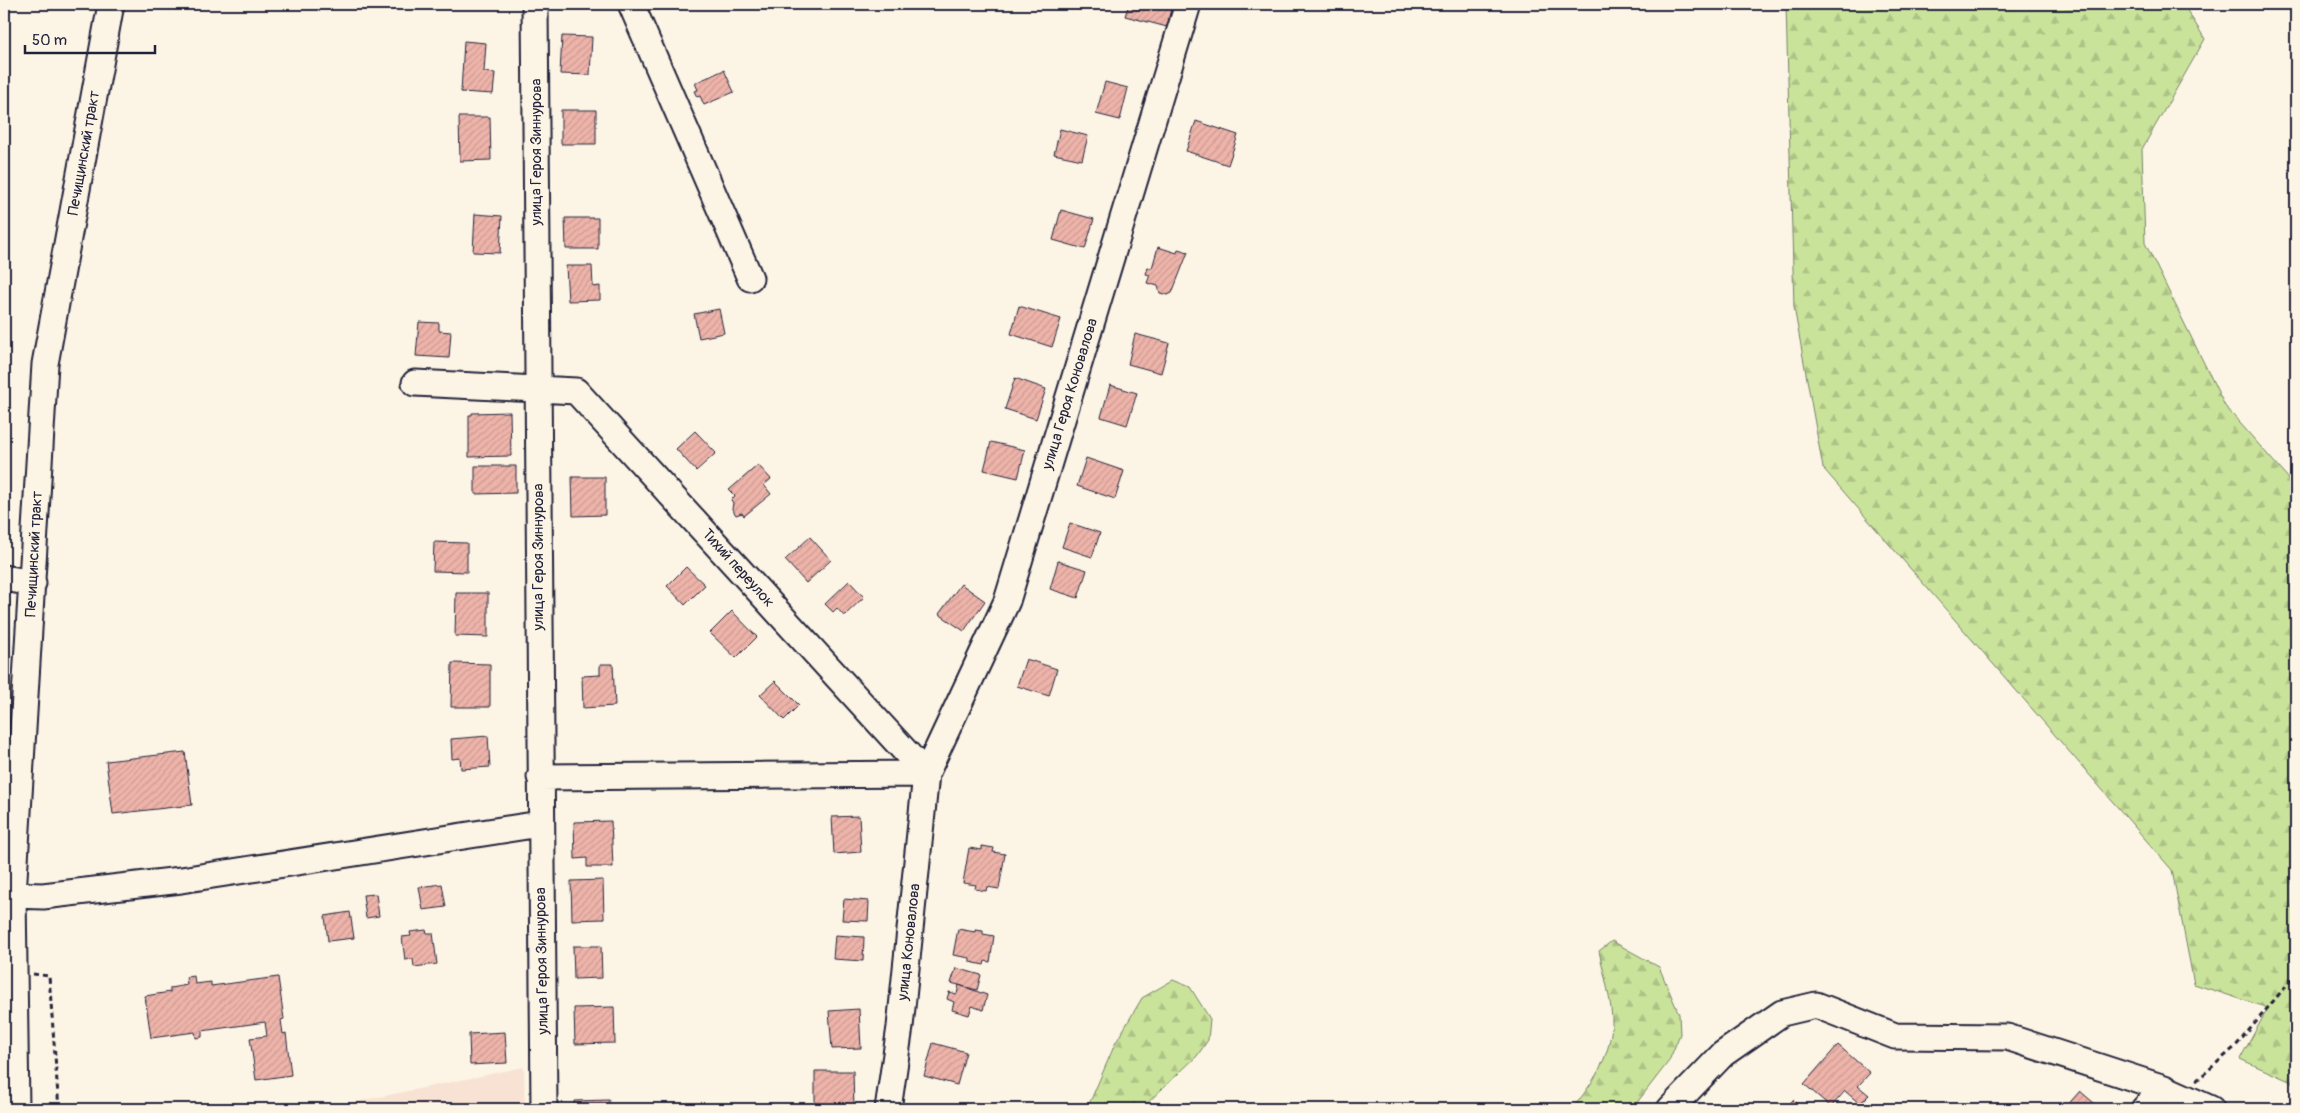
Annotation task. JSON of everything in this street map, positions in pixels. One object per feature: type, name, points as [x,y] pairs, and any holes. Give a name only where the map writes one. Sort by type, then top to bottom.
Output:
[{"type":"street","name":"Печищинский тракт","points":[[16,1109],[10,1053],[14,972],[10,906],[13,764],[33,583],[45,364],[111,4]]},
{"type":"street","name":"улица Героя Зиннурова","points":[[535,4],[540,824],[544,1109]]},
{"type":"street","points":[[631,4],[750,278]]},
{"type":"street","name":"улица Героя Коновалова","points":[[926,774],[1007,602],[1188,4]]},
{"type":"street","name":"Тихий переулок","points":[[415,383],[576,391],[926,774]]},
{"type":"street","points":[[4,578],[33,583]]},
{"type":"street","points":[[540,777],[926,774]]},
{"type":"street","name":"улица Коновалова","points":[[888,1109],[901,1017],[926,774]]},
{"type":"street","points":[[10,906],[43,896],[181,880],[540,824]]},
{"type":"street","points":[[1670,1109],[1723,1054],[1782,1013],[1816,1005],[1895,1036],[2008,1036],[2172,1091],[2211,1109]]},
{"type":"street","points":[[2144,1109],[2172,1091]]},
{"type":"path","points":[[14,972],[49,976],[59,1109]]},
{"type":"path","points":[[2172,1091],[2234,1047],[2296,974]]},
{"type":"shaded area","points":[[524,1067],[525,1109],[321,1109]]},
{"type":"green space","points":[[1786,4],[2183,4],[2205,39],[2142,149],[2145,243],[2225,406],[2296,487],[2296,1084],[2240,1059],[2268,1008],[2194,984],[2172,870],[1823,468],[1794,307]]},
{"type":"green space","points":[[1612,941],[1659,967],[1679,1014],[1680,1034],[1669,1061],[1632,1109],[1572,1109],[1587,1090],[1599,1070],[1611,1036],[1612,1017],[1599,951]]},
{"type":"green space","points":[[1173,980],[1190,987],[1210,1019],[1208,1040],[1197,1056],[1143,1109],[1087,1109],[1115,1044],[1142,998]]},
{"type":"building","points":[[1129,4],[1155,4],[1171,8],[1167,27],[1125,16]]},
{"type":"building","points":[[562,36],[592,37],[590,75],[560,74]]},
{"type":"building","points":[[464,41],[486,43],[484,72],[495,73],[493,94],[461,92]]},
{"type":"building","points":[[724,70],[734,92],[704,105],[700,96],[697,97],[694,91],[698,90],[695,83]]},
{"type":"building","points":[[1105,82],[1128,88],[1120,120],[1096,114]]},
{"type":"building","points":[[561,110],[596,110],[596,144],[561,144]]},
{"type":"building","points":[[459,117],[490,117],[491,160],[460,161]]},
{"type":"building","points":[[1196,121],[1238,135],[1228,165],[1186,151]]},
{"type":"building","points":[[1060,129],[1088,136],[1082,160],[1054,154]]},
{"type":"building","points":[[1061,210],[1094,219],[1085,249],[1053,240]]},
{"type":"building","points":[[475,214],[502,216],[500,253],[473,252]]},
{"type":"building","points":[[565,218],[598,218],[598,249],[566,249]]},
{"type":"building","points":[[1158,247],[1177,253],[1178,249],[1188,252],[1172,293],[1168,295],[1160,293],[1158,286],[1147,283],[1150,275],[1146,274],[1148,267],[1152,268]]},
{"type":"building","points":[[566,266],[592,266],[593,287],[600,286],[600,300],[568,301]]},
{"type":"building","points":[[1019,306],[1061,319],[1052,347],[1011,334]]},
{"type":"building","points":[[719,309],[724,333],[699,338],[694,314]]},
{"type":"building","points":[[419,322],[439,323],[439,331],[451,332],[449,358],[416,356]]},
{"type":"building","points":[[1135,334],[1169,343],[1161,373],[1128,364]]},
{"type":"building","points":[[1015,378],[1046,389],[1036,419],[1005,409]]},
{"type":"building","points":[[1110,385],[1137,393],[1127,425],[1101,417]]},
{"type":"building","points":[[510,412],[511,456],[469,457],[469,415],[472,415],[472,413]]},
{"type":"building","points":[[695,431],[716,453],[696,471],[676,449]]},
{"type":"building","points":[[991,442],[1025,450],[1018,478],[984,470]]},
{"type":"building","points":[[1086,458],[1124,471],[1115,499],[1077,486]]},
{"type":"building","points":[[758,465],[771,479],[764,485],[771,494],[744,516],[742,513],[736,515],[732,509],[733,503],[731,500],[735,496],[729,490]]},
{"type":"building","points":[[475,466],[516,466],[516,493],[475,494]]},
{"type":"building","points":[[572,477],[605,477],[605,515],[573,516]]},
{"type":"building","points":[[1070,523],[1100,533],[1092,557],[1062,547]]},
{"type":"building","points":[[810,537],[831,560],[806,583],[785,560]]},
{"type":"building","points":[[434,542],[467,543],[467,572],[433,571]]},
{"type":"building","points":[[1058,561],[1087,570],[1078,598],[1050,589]]},
{"type":"building","points":[[686,567],[705,585],[685,605],[667,586]]},
{"type":"building","points":[[849,581],[864,597],[844,616],[837,608],[833,612],[825,604]]},
{"type":"building","points":[[961,584],[985,601],[964,631],[939,614]]},
{"type":"building","points":[[456,593],[488,593],[488,637],[455,636]]},
{"type":"building","points":[[732,611],[757,637],[736,658],[710,633]]},
{"type":"building","points":[[1026,659],[1057,669],[1049,696],[1017,686]]},
{"type":"building","points":[[452,663],[490,664],[490,707],[451,707]]},
{"type":"building","points":[[600,664],[613,664],[615,706],[583,708],[582,676],[600,675]]},
{"type":"building","points":[[775,681],[799,705],[784,720],[760,695]]},
{"type":"building","points":[[488,736],[490,767],[461,769],[460,758],[452,759],[451,739]]},
{"type":"building","points":[[185,752],[192,805],[113,814],[106,761]]},
{"type":"building","points":[[859,816],[861,852],[834,854],[832,817]]},
{"type":"building","points":[[611,821],[613,867],[587,867],[587,858],[575,859],[574,822]]},
{"type":"building","points":[[982,846],[994,848],[993,852],[1005,854],[999,889],[987,887],[986,891],[975,889],[976,885],[963,883],[969,848],[982,850]]},
{"type":"building","points":[[603,880],[604,919],[572,920],[571,881]]},
{"type":"building","points":[[442,884],[446,907],[423,910],[419,887]]},
{"type":"building","points":[[376,894],[379,916],[366,918],[363,895]]},
{"type":"building","points":[[844,899],[869,901],[868,921],[842,920]]},
{"type":"building","points":[[350,912],[354,938],[328,941],[325,916]]},
{"type":"building","points":[[958,929],[975,932],[975,930],[983,931],[983,934],[994,936],[990,962],[985,961],[984,965],[970,962],[970,958],[953,955]]},
{"type":"building","points":[[426,930],[427,933],[433,933],[437,964],[414,967],[413,959],[405,960],[402,937],[411,936],[410,932]]},
{"type":"building","points":[[835,935],[864,937],[863,961],[833,959]]},
{"type":"building","points":[[573,946],[601,946],[602,978],[574,979]]},
{"type":"building","points":[[956,968],[981,975],[977,990],[951,983]]},
{"type":"building","points":[[194,976],[195,984],[211,982],[211,986],[278,977],[284,1019],[281,1020],[283,1034],[286,1033],[291,1075],[256,1080],[250,1038],[267,1036],[265,1022],[202,1031],[202,1037],[196,1038],[195,1032],[151,1038],[145,996],[170,992],[170,988],[187,985],[186,977]]},
{"type":"building","points":[[959,985],[987,995],[983,1010],[972,1006],[969,1015],[952,1010],[954,1002],[947,999],[949,992],[957,994]]},
{"type":"building","points":[[614,1007],[615,1043],[575,1044],[574,1008]]},
{"type":"building","points":[[859,1009],[861,1048],[832,1049],[829,1011]]},
{"type":"building","points":[[505,1032],[507,1063],[470,1065],[469,1034]]},
{"type":"building","points":[[933,1043],[966,1052],[957,1085],[924,1076]]},
{"type":"building","points":[[1838,1045],[1870,1073],[1858,1086],[1869,1095],[1860,1104],[1845,1091],[1831,1107],[1804,1084]]},
{"type":"building","points":[[815,1071],[853,1071],[854,1109],[807,1109],[807,1104],[815,1104]]},
{"type":"building","points":[[2080,1091],[2101,1109],[2064,1109]]},
{"type":"building","points":[[609,1100],[609,1109],[574,1109],[574,1101]]},
{"type":"building","points":[[1793,1100],[1802,1109],[1784,1109]]}]
